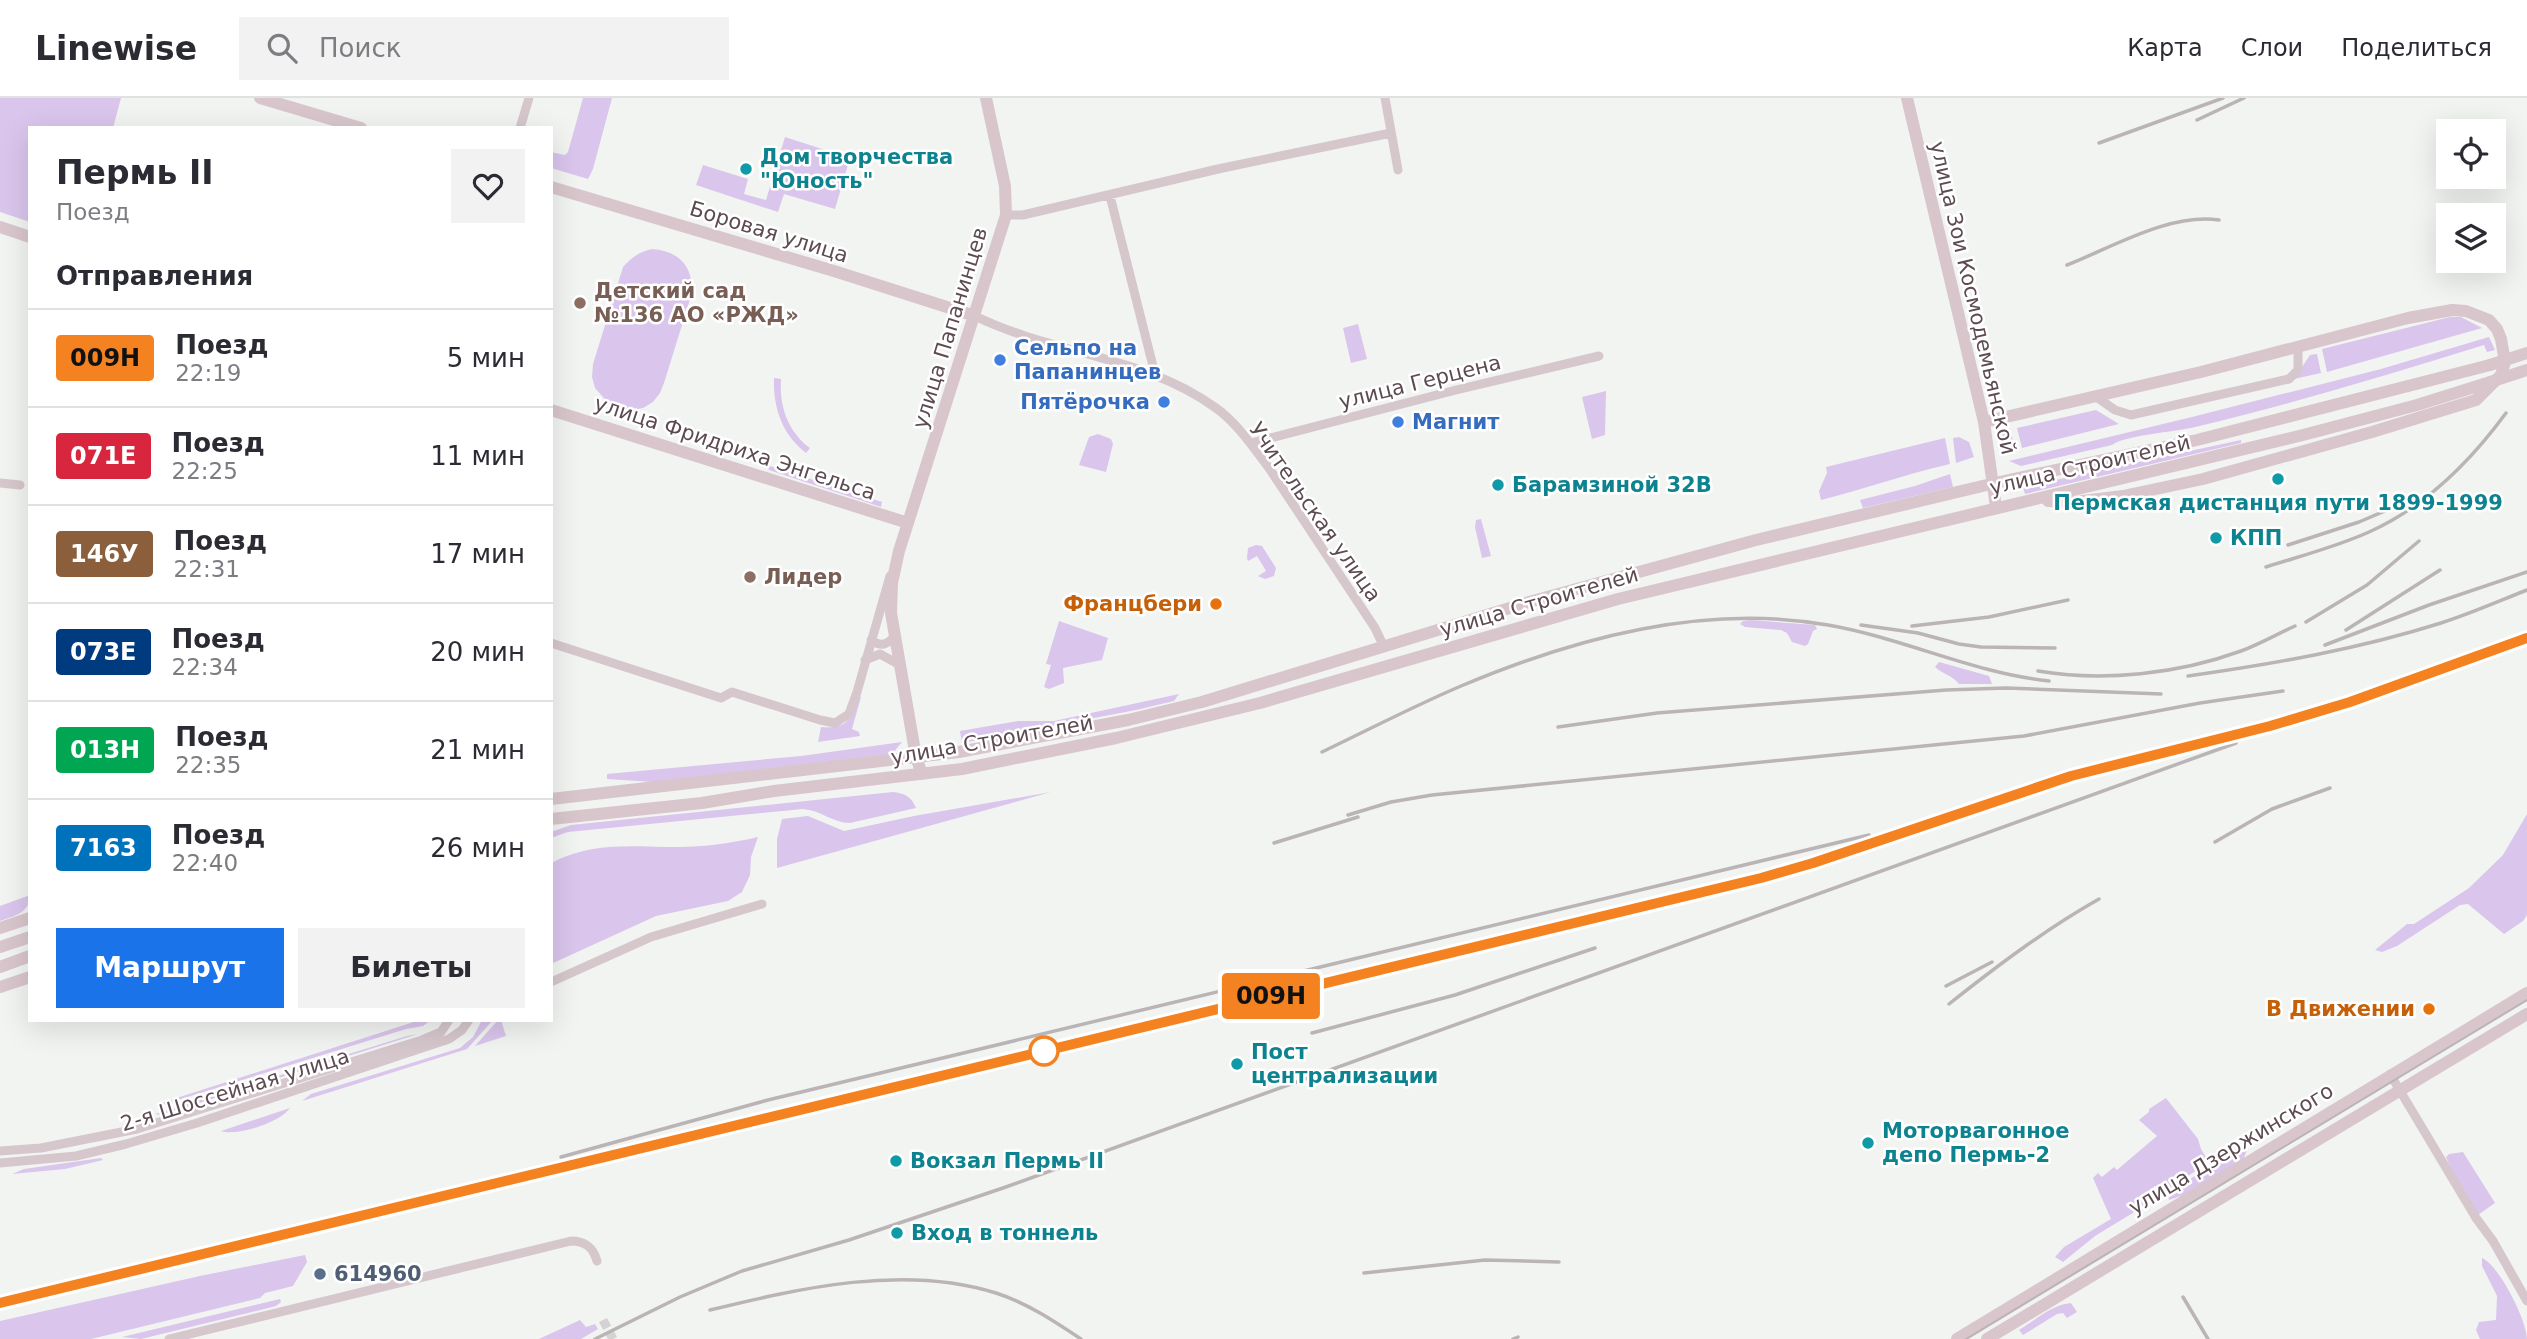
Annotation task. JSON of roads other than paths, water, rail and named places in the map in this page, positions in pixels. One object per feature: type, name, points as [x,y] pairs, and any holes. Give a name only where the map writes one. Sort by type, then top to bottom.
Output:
[{"type":"main road","points":[[260,98],[353,126]]},
{"type":"main road","name":"улица Папанинцев","points":[[922,774],[916,757],[895,636],[891,596],[895,565],[1006,215],[1005,186],[986,98]]},
{"type":"main road","name":"улица Зои Космодемьянской","points":[[1907,98],[1984,422],[1995,483],[1996,507]]},
{"type":"main road","name":"Боровая улица","points":[[553,188],[975,316]]},
{"type":"main road","points":[[0,227],[28,236]]},
{"type":"main road","points":[[1984,422],[2452,310],[2466,311],[2488,320],[2497,329],[2501,339],[2505,362],[2501,375],[2476,400],[2203,479],[2123,496],[2074,502],[2034,500]]},
{"type":"main road","name":"улица Строителей","points":[[553,799],[973,750],[1128,720],[1202,702],[1530,602],[1702,554],[1995,483],[2197,440],[2490,365],[2527,353]]},
{"type":"main road","name":"улица Строителей","points":[[553,819],[702,803],[774,791],[922,774],[1052,752],[1260,703],[1592,606],[2331,428],[2527,370]]},
{"type":"main road","name":"улица Фридриха Энгельса","points":[[553,411],[908,523]]},
{"type":"main road","points":[[0,928],[28,919]]},
{"type":"main road","points":[[0,947],[28,938]]},
{"type":"main road","points":[[0,967],[28,957]]},
{"type":"main road","points":[[0,987],[28,977]]},
{"type":"main road","name":"улица Дзержинского","points":[[1957,1339],[2527,993]]},
{"type":"main road","name":"улица Дзержинского","points":[[1987,1339],[2527,1014]]},
{"type":"street","points":[[521,126],[529,98]]},
{"type":"street","points":[[1385,98],[1398,170]]},
{"type":"street","points":[[1006,215],[1023,215],[1218,169],[1391,133]]},
{"type":"street","points":[[1110,195],[1155,374]]},
{"type":"street","name":"Учительская улица","points":[[975,316],[1039,341],[1169,379],[1217,408],[1251,443],[1375,628],[1384,647]]},
{"type":"street","points":[[2095,396],[2115,410],[2131,415],[2289,379],[2298,370],[2298,346]]},
{"type":"street","name":"улица Герцена","points":[[1251,443],[1599,356]]},
{"type":"street","points":[[0,483],[20,485]]},
{"type":"street","name":"улица Папанинцев","points":[[553,644],[721,698],[732,692],[835,723],[849,714],[887,582],[895,565]]},
{"type":"street","points":[[871,640],[878,645],[884,645],[895,636]]},
{"type":"street","points":[[865,660],[880,654],[900,664]]},
{"type":"street","points":[[553,981],[651,937],[762,904]]},
{"type":"street","points":[[0,1151],[41,1149],[137,1129],[422,1040],[441,1032],[448,1022]]},
{"type":"street","name":"2-я Шоссейная улица","points":[[0,1163],[76,1156],[197,1123],[449,1039],[462,1030],[468,1022]]},
{"type":"street","points":[[2390,1074],[2527,1301]]},
{"type":"street","points":[[169,1339],[571,1241],[587,1244],[597,1261]]},
{"type":"tunnel","points":[[603,1320],[613,1339]]},
{"type":"tram line","points":[[1966,1339],[2527,1000]]},
{"type":"railway","points":[[2099,143],[2223,98]]},
{"type":"railway","points":[[2197,120],[2244,98]]},
{"type":"railway","points":[[2067,265],[2161,226],[2200,219],[2219,220]]},
{"type":"railway","points":[[2266,567],[2331,547],[2389,522],[2409,510],[2462,466],[2506,413]]},
{"type":"railway","points":[[2288,545],[2359,522],[2413,499]]},
{"type":"railway","points":[[2306,622],[2367,585],[2419,541]]},
{"type":"railway","points":[[2346,630],[2440,570]]},
{"type":"railway","points":[[2325,645],[2429,605],[2527,572]]},
{"type":"railway","points":[[2188,676],[2284,661],[2379,641],[2452,619],[2527,590]]},
{"type":"railway","points":[[1912,626],[1989,617],[2068,600]]},
{"type":"railway","points":[[1322,752],[1461,686],[1504,669],[1595,640],[1687,622],[1734,618],[1781,619],[1828,625],[1883,638],[1993,671],[2049,681]]},
{"type":"railway","points":[[1861,625],[1918,633],[1981,647],[2055,648]]},
{"type":"railway","points":[[2038,671],[2115,676],[2166,670],[2241,651],[2295,626]]},
{"type":"railway","points":[[2342,705],[2527,638]]},
{"type":"railway","points":[[1558,727],[1657,713],[1946,690],[2006,688],[2161,694]]},
{"type":"railway","points":[[1348,815],[1391,802],[1432,795],[2024,736],[2200,703],[2283,691]]},
{"type":"railway","points":[[0,1303],[1741,883],[1820,860],[2053,782],[2350,702]]},
{"type":"railway","points":[[595,1339],[680,1297],[742,1271],[849,1240],[1003,1188],[2236,743]]},
{"type":"railway","points":[[2215,842],[2272,809],[2330,788]]},
{"type":"railway","points":[[1274,843],[1358,817]]},
{"type":"railway","points":[[561,1157],[768,1100],[1869,835]]},
{"type":"railway","points":[[1949,1004],[2022,948],[2099,899]]},
{"type":"railway","points":[[1312,1033],[1455,995],[1595,948]]},
{"type":"railway","points":[[1946,986],[1992,962]]},
{"type":"railway","points":[[1364,1273],[1485,1260],[1559,1262]]},
{"type":"railway","points":[[710,1310],[816,1287],[853,1282],[925,1280],[961,1285],[1007,1297],[1040,1313],[1081,1339]]},
{"type":"railway","points":[[2183,1297],[2208,1339]]},
{"type":"railway","points":[[1513,1339],[1518,1337]]},
{"type":"train","name":"009Н","points":[[0,1303],[1761,878],[2071,776],[2301,718],[2527,638]]},
{"type":"place","name":"Дом творчества \"Юность\"","points":[[746,169]]},
{"type":"place","name":"Детский сад №136 АО «РЖД»","points":[[580,303]]},
{"type":"place","name":"Сельпо на Папанинцев","points":[[1000,360]]},
{"type":"place","name":"Пятёрочка","points":[[1164,402]]},
{"type":"place","name":"Магнит","points":[[1398,422]]},
{"type":"place","name":"Пермская дистанция пути 1899-1999","points":[[2278,479]]},
{"type":"place","name":"Барамзиной 32В","points":[[1498,485]]},
{"type":"place","name":"КПП","points":[[2216,538]]},
{"type":"place","name":"Лидер","points":[[750,577]]},
{"type":"place","name":"Францбери","points":[[1216,604]]},
{"type":"place","name":"В Движении","points":[[2429,1009]]},
{"type":"place","name":"Пост централизации","points":[[1237,1064]]},
{"type":"place","name":"Моторвагонное депо Пермь-2","points":[[1868,1143]]},
{"type":"place","name":"Вокзал Пермь II","points":[[896,1161]]},
{"type":"place","name":"Вход в тоннель","points":[[897,1233]]},
{"type":"place","name":"614960","points":[[320,1274]]}]
